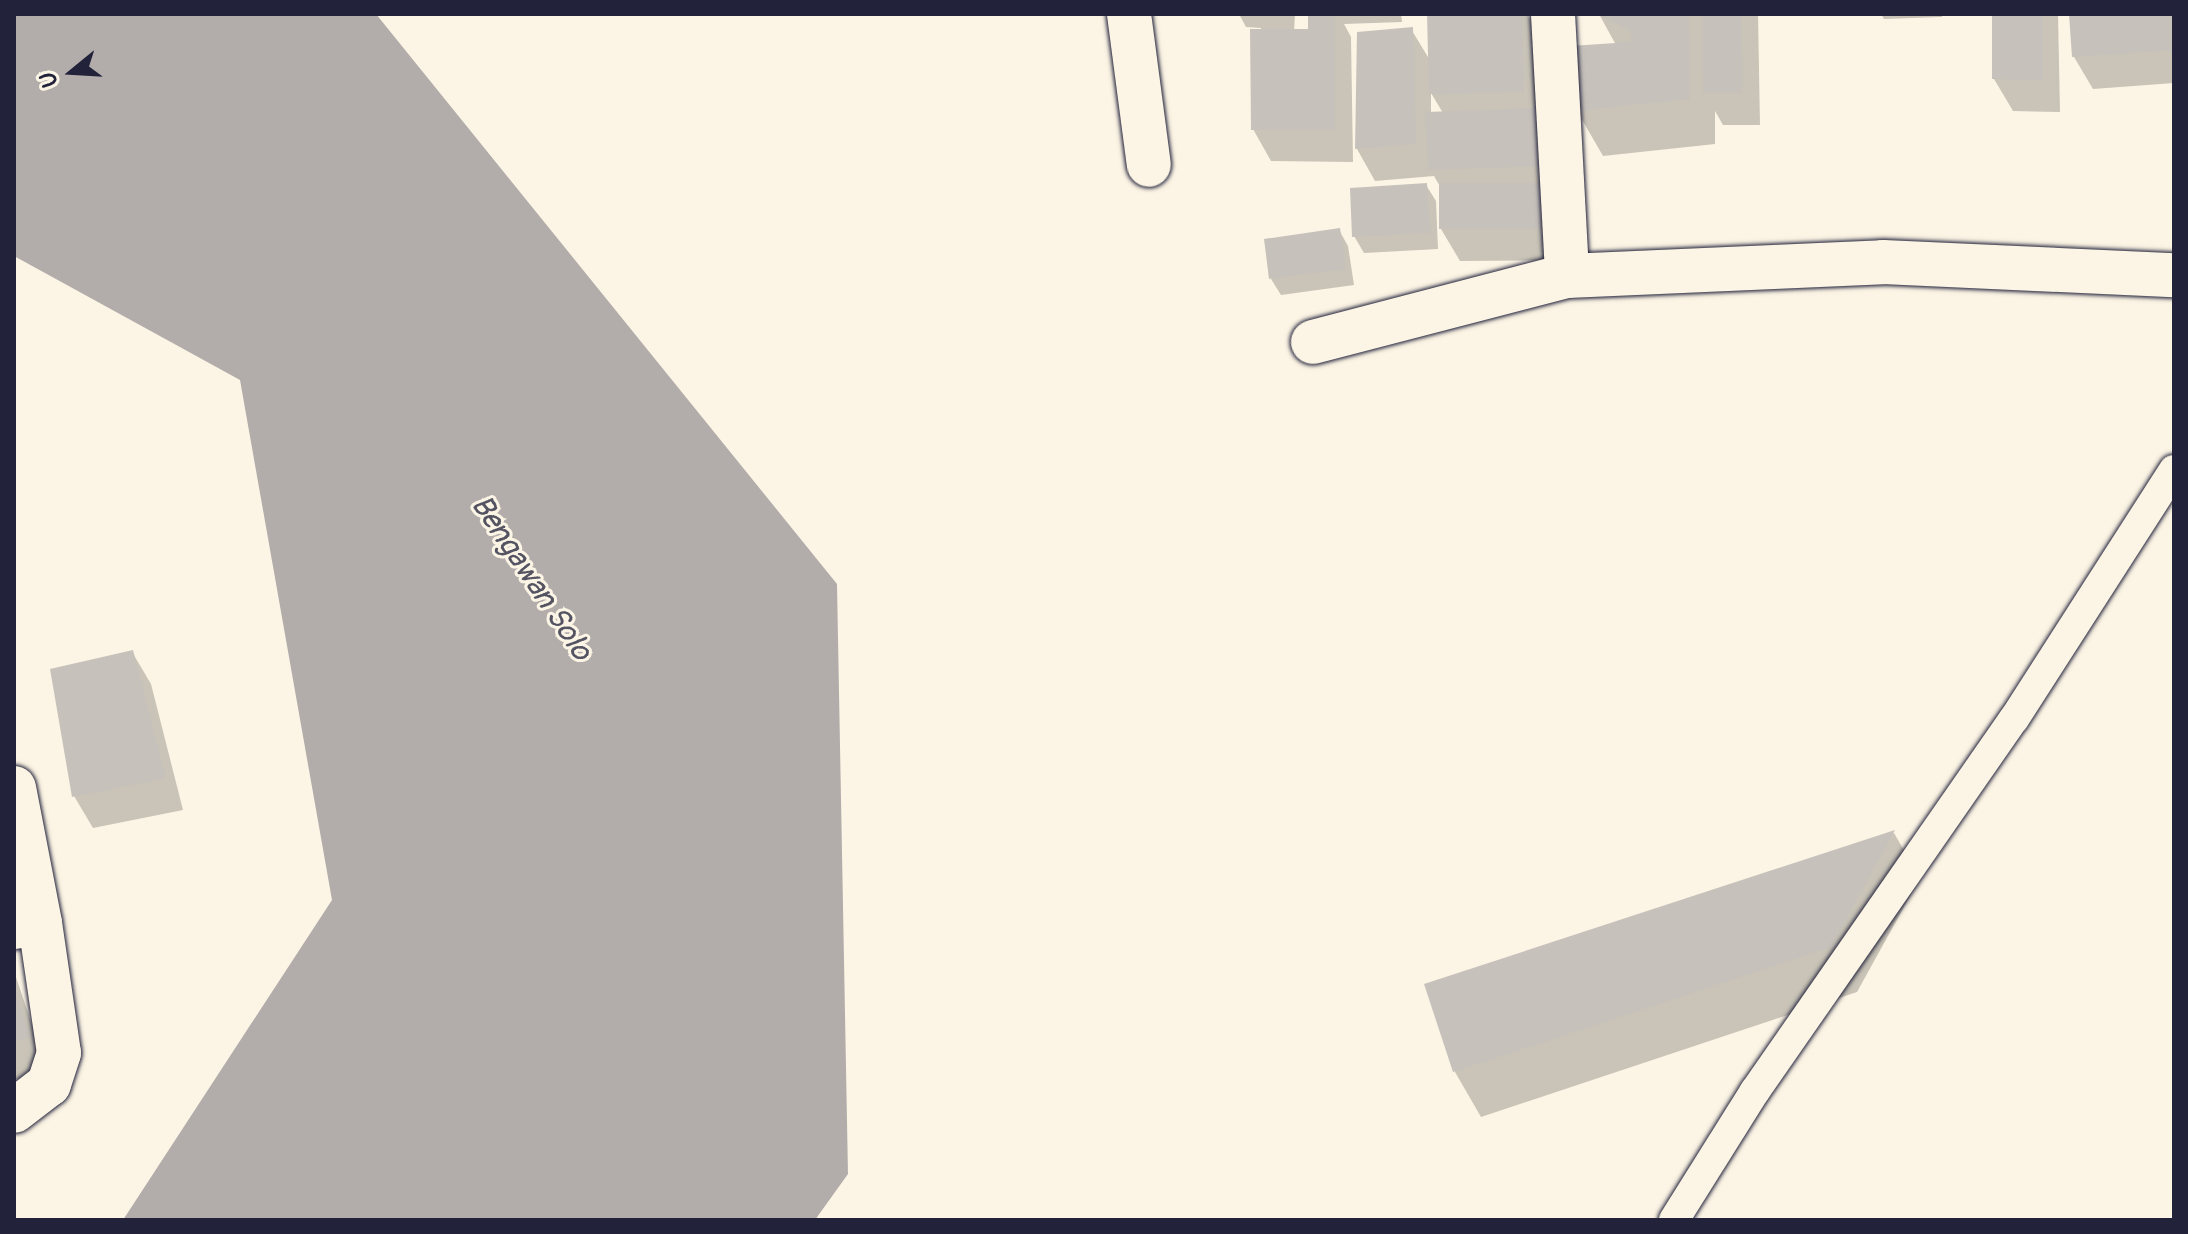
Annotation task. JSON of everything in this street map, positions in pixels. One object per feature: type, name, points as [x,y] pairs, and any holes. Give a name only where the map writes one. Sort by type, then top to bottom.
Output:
[{"type":"street","points":[[1129,14],[1149,165]]},
{"type":"street","points":[[1553,14],[1567,276]]},
{"type":"street","points":[[1313,342],[1567,276],[1883,262],[2174,275]]},
{"type":"street","points":[[14,788],[27,925],[59,1053],[49,1084],[14,1111]]},
{"type":"lane","points":[[1674,1220],[1755,1091],[2014,719],[2174,470]]},
{"type":"water","name":"Bengawan Solo","points":[[14,14],[376,14],[837,584],[848,1174],[815,1220],[123,1220],[332,900],[240,380],[14,256]]},
{"type":"building","points":[[1308,14],[1334,14],[1335,130],[1251,130],[1250,29],[1308,29]]},
{"type":"building","points":[[1427,14],[1522,14],[1524,92],[1429,94]]},
{"type":"building","points":[[1597,14],[1689,14],[1690,99],[1575,111],[1570,46],[1631,42],[1631,31]]},
{"type":"building","points":[[1702,14],[1741,14],[1742,93],[1703,93]]},
{"type":"building","points":[[1992,14],[2043,14],[2043,80],[1992,79]]},
{"type":"building","points":[[2069,14],[2174,14],[2174,50],[2072,57]]},
{"type":"building","points":[[1413,27],[1416,144],[1355,149],[1357,32]]},
{"type":"building","points":[[1556,107],[1544,166],[1428,170],[1426,112]]},
{"type":"building","points":[[1427,183],[1430,233],[1352,237],[1350,188]]},
{"type":"building","points":[[1439,183],[1552,183],[1552,229],[1439,229]]},
{"type":"building","points":[[1340,228],[1346,269],[1269,279],[1264,239]]},
{"type":"building","points":[[133,650],[166,778],[72,797],[50,669]]},
{"type":"building","points":[[1895,830],[1831,947],[1453,1072],[1424,984]]},
{"type":"building","points":[[14,989],[30,1037],[14,1042]]}]
